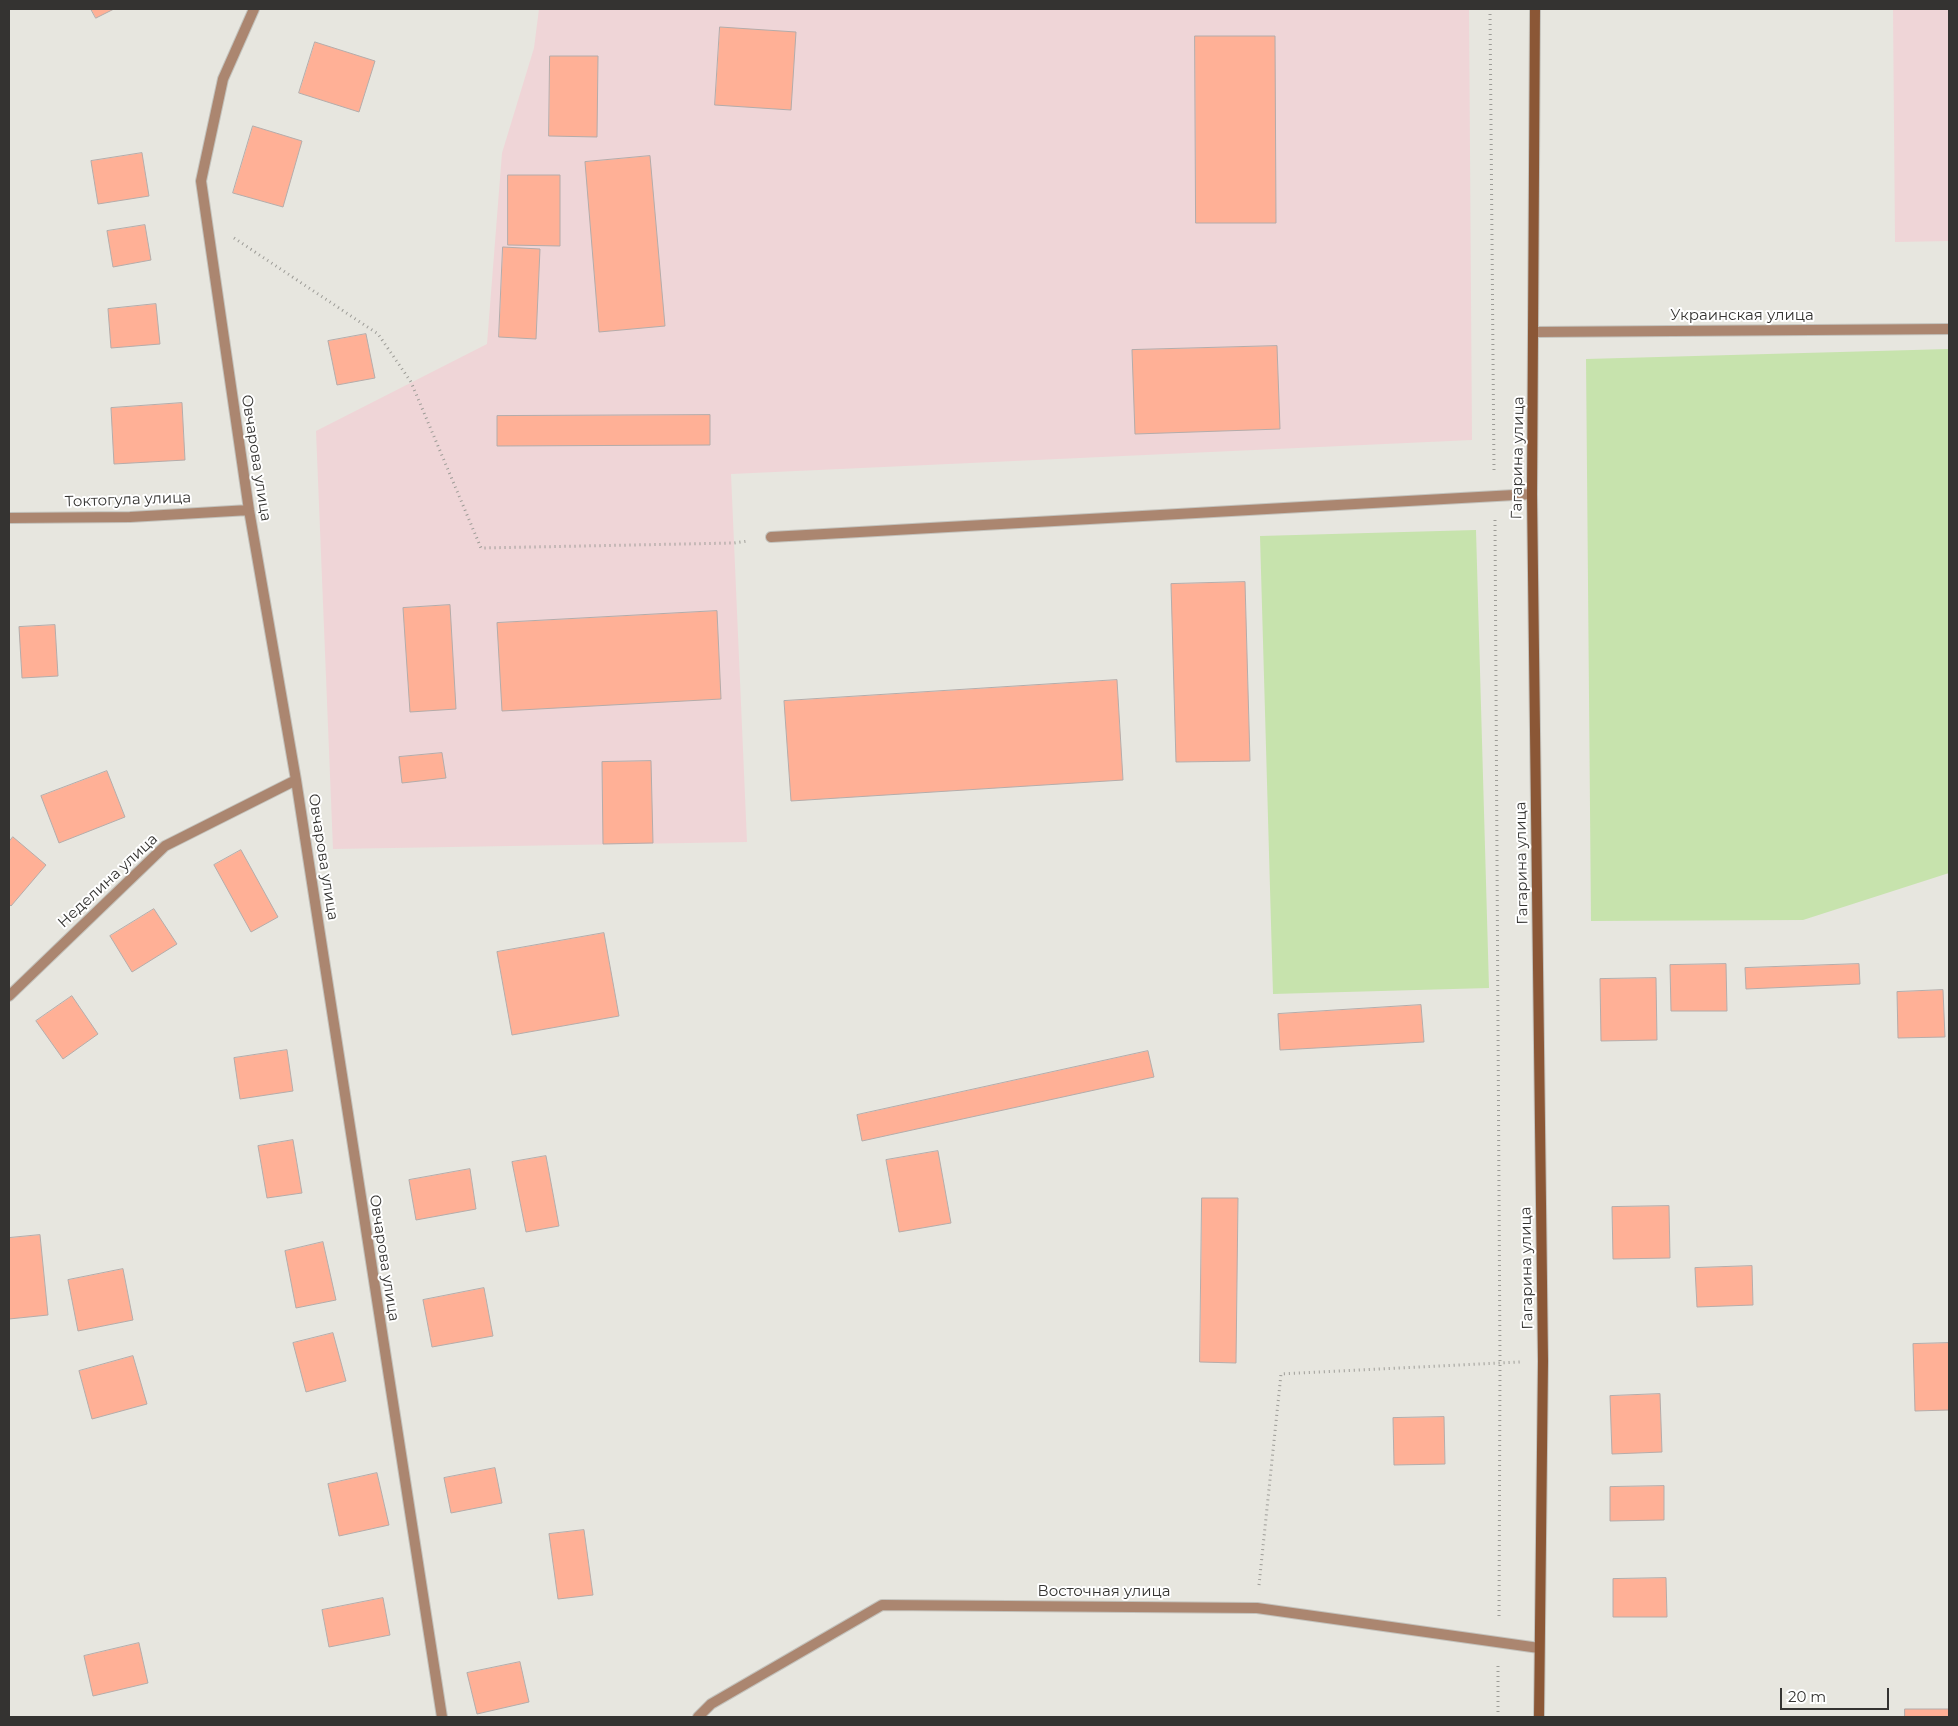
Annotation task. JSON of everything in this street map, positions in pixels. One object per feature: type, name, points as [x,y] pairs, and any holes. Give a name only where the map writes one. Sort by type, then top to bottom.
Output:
[{"type":"main road","name":"Гагарина улица","points":[[1536,9],[1532,494],[1543,1361],[1539,1717]]},
{"type":"street","name":"Овчарова улица","points":[[254,9],[223,80],[201,181],[249,510],[296,780],[442,1717]]},
{"type":"street","name":"Украинская улица","points":[[1534,332],[1949,329]]},
{"type":"street","points":[[771,537],[1532,494]]},
{"type":"street","name":"Токтогула улица","points":[[9,518],[130,517],[249,510]]},
{"type":"street","name":"Неделина улица","points":[[9,996],[165,846],[296,780]]},
{"type":"street","name":"Восточная улица","points":[[698,1717],[711,1704],[882,1605],[1257,1608],[1539,1648]]},
{"type":"path","points":[[1490,9],[1500,1363],[1498,1717]]},
{"type":"path","points":[[206,220],[378,334],[411,382],[481,548],[734,543],[771,537]]},
{"type":"path","points":[[1257,1608],[1281,1374],[1543,1361]]},
{"type":"shaded area","points":[[539,9],[1469,9],[1472,440],[731,474],[747,842],[333,849],[316,431],[487,344],[502,153],[534,48]]},
{"type":"shaded area","points":[[1893,9],[1949,9],[1949,241],[1895,242]]},
{"type":"green space","points":[[1949,349],[1949,873],[1803,920],[1591,921],[1586,359]]},
{"type":"green space","points":[[1476,530],[1489,988],[1273,994],[1260,536]]},
{"type":"building","points":[[91,9],[114,9],[96,18]]},
{"type":"building","points":[[720,27],[796,32],[791,110],[715,105]]},
{"type":"building","points":[[1195,36],[1275,36],[1276,223],[1196,223]]},
{"type":"building","points":[[315,42],[375,61],[359,112],[299,93]]},
{"type":"building","points":[[550,56],[598,56],[597,137],[549,136]]},
{"type":"building","points":[[253,126],[302,141],[283,207],[233,193]]},
{"type":"building","points":[[142,153],[149,196],[98,204],[91,161]]},
{"type":"building","points":[[650,156],[665,326],[599,332],[585,162]]},
{"type":"building","points":[[508,175],[560,175],[560,246],[508,245]]},
{"type":"building","points":[[145,225],[151,260],[113,267],[107,231]]},
{"type":"building","points":[[503,247],[540,249],[536,339],[499,337]]},
{"type":"building","points":[[156,304],[160,344],[111,348],[108,309]]},
{"type":"building","points":[[366,334],[375,378],[337,385],[328,341]]},
{"type":"building","points":[[1277,346],[1280,429],[1135,434],[1132,350]]},
{"type":"building","points":[[182,403],[185,460],[114,464],[111,408]]},
{"type":"building","points":[[710,415],[710,445],[497,446],[497,416]]},
{"type":"building","points":[[1245,582],[1250,761],[1176,762],[1171,584]]},
{"type":"building","points":[[450,605],[456,709],[410,712],[403,608]]},
{"type":"building","points":[[717,611],[721,699],[502,711],[497,623]]},
{"type":"building","points":[[55,625],[58,676],[22,678],[19,627]]},
{"type":"building","points":[[1117,680],[1123,780],[791,801],[784,701]]},
{"type":"building","points":[[442,753],[446,778],[402,783],[399,757]]},
{"type":"building","points":[[651,761],[653,843],[603,844],[602,762]]},
{"type":"building","points":[[107,771],[125,817],[59,843],[41,796]]},
{"type":"building","points":[[13,837],[46,865],[11,906],[9,904],[9,842]]},
{"type":"building","points":[[241,850],[278,917],[251,932],[214,865]]},
{"type":"building","points":[[154,909],[177,944],[132,972],[110,936]]},
{"type":"building","points":[[604,933],[619,1016],[512,1035],[497,952]]},
{"type":"building","points":[[1726,964],[1727,1011],[1671,1011],[1670,965]]},
{"type":"building","points":[[1859,964],[1860,984],[1746,989],[1745,968]]},
{"type":"building","points":[[1656,978],[1657,1040],[1601,1041],[1600,979]]},
{"type":"building","points":[[1943,990],[1945,1037],[1898,1038],[1897,992]]},
{"type":"building","points":[[72,996],[98,1034],[63,1059],[36,1021]]},
{"type":"building","points":[[1421,1005],[1424,1042],[1280,1050],[1278,1014]]},
{"type":"building","points":[[287,1050],[293,1091],[240,1099],[234,1058]]},
{"type":"building","points":[[1148,1051],[1154,1077],[862,1141],[857,1115]]},
{"type":"building","points":[[293,1140],[302,1193],[267,1198],[258,1146]]},
{"type":"building","points":[[938,1151],[951,1223],[899,1232],[886,1160]]},
{"type":"building","points":[[546,1156],[559,1226],[526,1232],[512,1162]]},
{"type":"building","points":[[470,1169],[476,1209],[416,1220],[409,1180]]},
{"type":"building","points":[[1202,1198],[1238,1198],[1236,1363],[1200,1362]]},
{"type":"building","points":[[1669,1206],[1670,1258],[1613,1259],[1612,1207]]},
{"type":"building","points":[[40,1235],[48,1315],[9,1319],[9,1238]]},
{"type":"building","points":[[323,1242],[336,1300],[296,1308],[285,1251]]},
{"type":"building","points":[[1752,1266],[1753,1305],[1697,1307],[1695,1268]]},
{"type":"building","points":[[123,1269],[133,1320],[78,1331],[68,1280]]},
{"type":"building","points":[[484,1288],[493,1336],[432,1347],[423,1300]]},
{"type":"building","points":[[333,1333],[346,1381],[306,1392],[293,1343]]},
{"type":"building","points":[[1949,1343],[1949,1410],[1915,1411],[1913,1344]]},
{"type":"building","points":[[133,1356],[147,1404],[92,1419],[79,1371]]},
{"type":"building","points":[[1660,1394],[1662,1452],[1612,1454],[1610,1396]]},
{"type":"building","points":[[1444,1417],[1445,1464],[1394,1465],[1393,1418]]},
{"type":"building","points":[[495,1468],[502,1503],[451,1513],[444,1478]]},
{"type":"building","points":[[377,1473],[389,1525],[339,1536],[328,1484]]},
{"type":"building","points":[[1664,1486],[1664,1520],[1610,1521],[1610,1487]]},
{"type":"building","points":[[584,1530],[593,1595],[558,1599],[549,1534]]},
{"type":"building","points":[[1666,1578],[1667,1617],[1613,1617],[1613,1579]]},
{"type":"building","points":[[383,1598],[390,1635],[329,1647],[322,1610]]},
{"type":"building","points":[[139,1643],[148,1683],[93,1696],[84,1656]]},
{"type":"building","points":[[520,1662],[529,1702],[477,1714],[467,1673]]},
{"type":"building","points":[[1905,1709],[1949,1709],[1949,1717],[1905,1717]]}]
